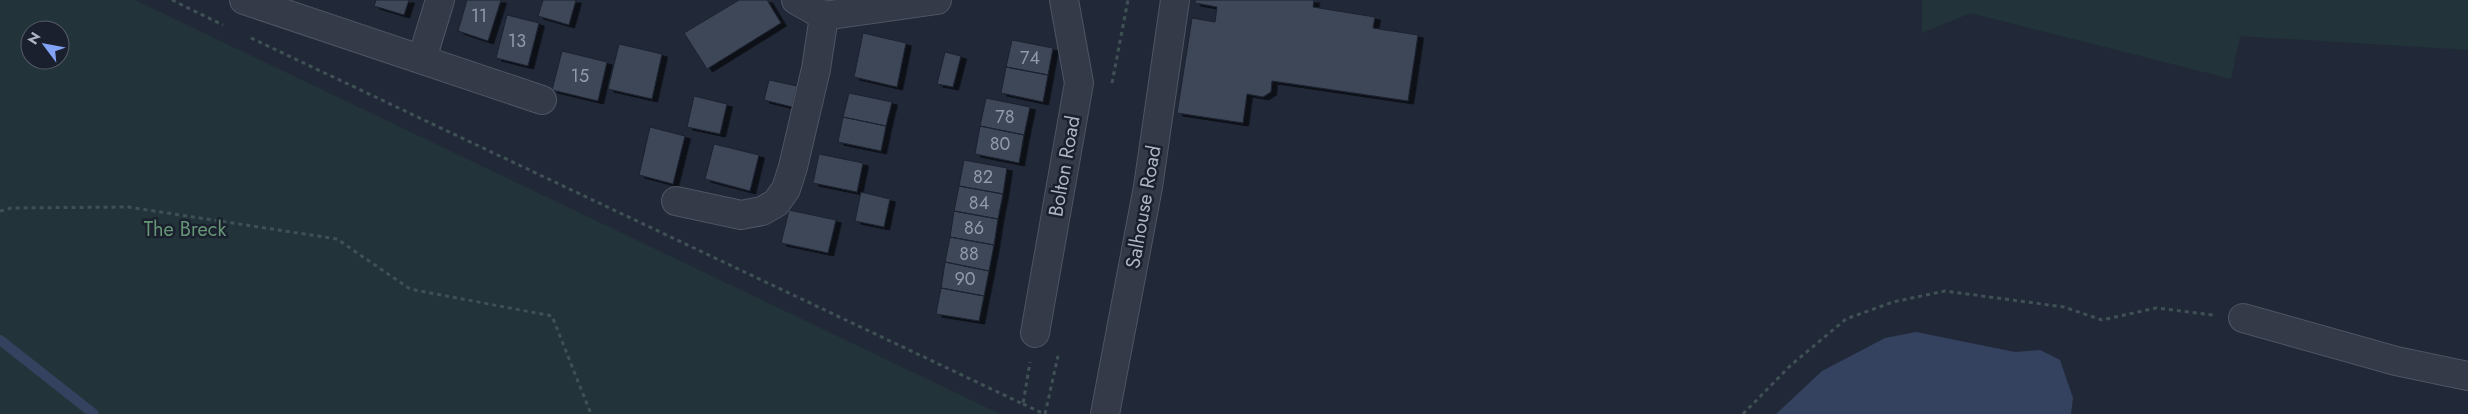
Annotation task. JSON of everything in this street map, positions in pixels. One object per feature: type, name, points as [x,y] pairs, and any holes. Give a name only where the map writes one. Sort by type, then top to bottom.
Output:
[{"type":"street","points":[[244,0],[542,100]]},
{"type":"street","points":[[422,59],[440,0]]},
{"type":"street","points":[[796,0],[824,16],[937,0]]},
{"type":"street","name":"Bolton Road","points":[[1034,333],[1079,83],[1069,37],[1064,0]]},
{"type":"street","name":"Salhouse Road","points":[[1105,414],[1148,187],[1175,0]]},
{"type":"street","points":[[676,201],[741,215],[762,211],[776,203],[786,189],[793,167],[816,69],[824,16]]},
{"type":"street","points":[[2243,318],[2396,361],[2468,376]]},
{"type":"path","points":[[172,0],[228,27]]},
{"type":"path","points":[[246,35],[1044,414]]},
{"type":"path","points":[[0,211],[11,208],[128,207],[337,239],[410,289],[552,316],[591,414]]},
{"type":"path","points":[[1743,414],[1791,365],[1846,318],[1893,302],[1945,291],[2064,307],[2102,320],[2156,308],[2243,318]]},
{"type":"path","points":[[1023,404],[1034,333]]},
{"type":"green space","name":"The Breck","points":[[0,0],[135,0],[1000,414],[0,414]]},
{"type":"green space","points":[[1922,0],[2468,0],[2468,50],[2240,36],[2231,79],[1971,13],[1922,33]]},
{"type":"water","points":[[1916,332],[2015,352],[2040,350],[2060,360],[2073,398],[2071,414],[1776,414],[1822,371],[1885,338]]},
{"type":"building","points":[[376,0],[409,0],[404,15],[374,6]]},
{"type":"building","points":[[467,0],[501,0],[488,41],[458,31]]},
{"type":"building","points":[[543,0],[576,0],[569,25],[538,16]]},
{"type":"building","points":[[739,0],[767,0],[781,23],[707,69],[684,33]]},
{"type":"building","points":[[1195,0],[1314,0],[1313,7],[1375,17],[1373,28],[1418,35],[1408,101],[1272,81],[1271,92],[1263,97],[1247,94],[1243,123],[1177,113],[1192,18],[1215,22],[1217,7],[1195,3]]},
{"type":"building","points":[[507,15],[539,23],[528,66],[496,58]]},
{"type":"building","points":[[863,33],[906,43],[897,87],[854,77]]},
{"type":"building","points":[[1012,40],[1053,48],[1048,75],[1006,67]]},
{"type":"building","points":[[619,44],[662,54],[652,99],[608,89]]},
{"type":"building","points":[[562,51],[607,62],[598,101],[552,90]]},
{"type":"building","points":[[945,52],[961,56],[953,87],[937,84]]},
{"type":"building","points":[[1006,67],[1048,75],[1043,102],[1001,93]]},
{"type":"building","points":[[769,80],[797,86],[792,107],[764,100]]},
{"type":"building","points":[[849,93],[892,102],[886,126],[843,117]]},
{"type":"building","points":[[694,96],[727,104],[720,134],[687,127]]},
{"type":"building","points":[[986,98],[1030,107],[1024,135],[980,126]]},
{"type":"building","points":[[843,117],[886,126],[881,151],[838,142]]},
{"type":"building","points":[[980,126],[1024,135],[1019,163],[975,154]]},
{"type":"building","points":[[650,127],[685,136],[673,184],[639,175]]},
{"type":"building","points":[[714,144],[759,155],[750,191],[705,179]]},
{"type":"building","points":[[819,154],[863,163],[857,192],[813,183]]},
{"type":"building","points":[[964,160],[1007,168],[1003,194],[959,186]]},
{"type":"building","points":[[959,186],[1003,194],[998,219],[954,211]]},
{"type":"building","points":[[861,192],[890,199],[884,227],[855,221]]},
{"type":"building","points":[[789,210],[836,220],[828,253],[781,243]]},
{"type":"building","points":[[954,211],[998,219],[994,245],[950,237]]},
{"type":"building","points":[[950,237],[994,245],[989,271],[945,262]]},
{"type":"building","points":[[945,262],[989,271],[984,296],[941,288]]},
{"type":"building","points":[[941,288],[984,296],[979,321],[936,314]]},
{"type":"waterway","points":[[0,340],[94,414]]}]
